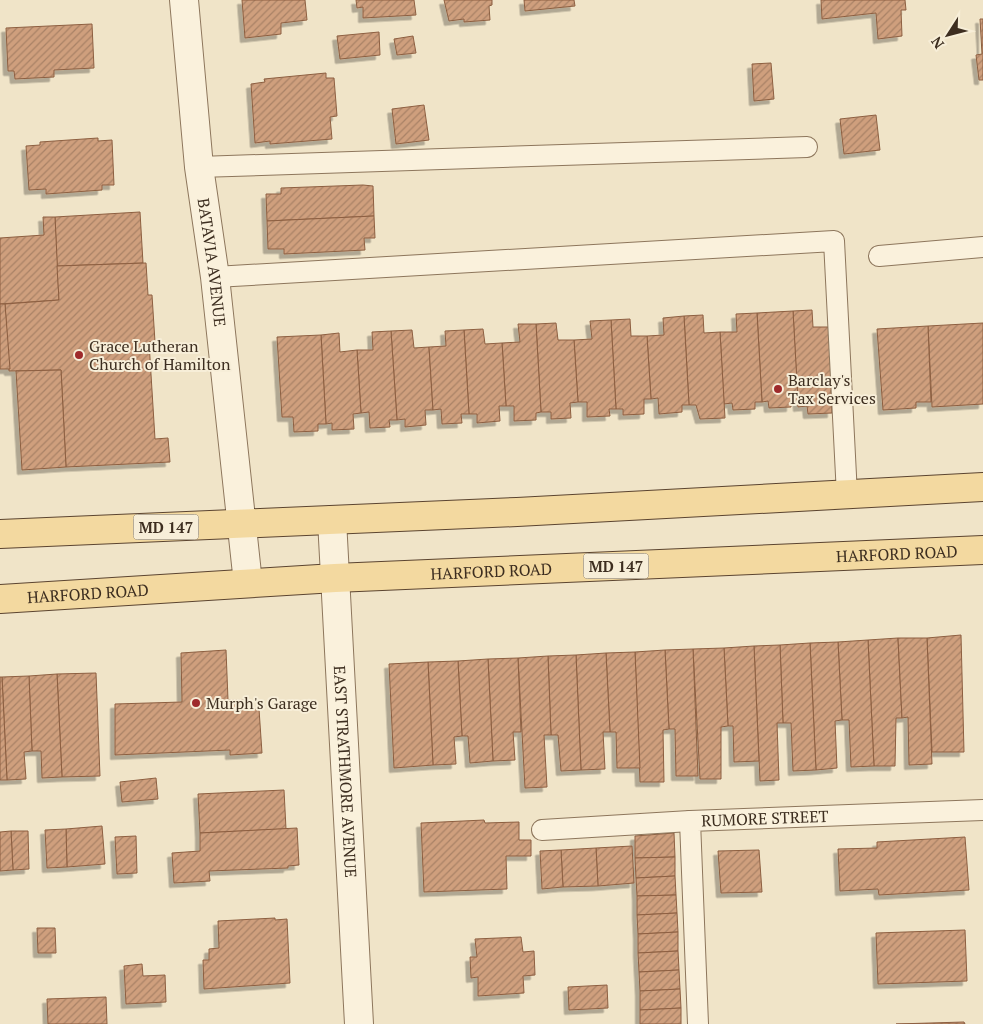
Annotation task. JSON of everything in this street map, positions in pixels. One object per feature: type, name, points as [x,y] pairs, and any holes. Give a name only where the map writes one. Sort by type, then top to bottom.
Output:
[{"type":"main road","name":"MD 147","points":[[0,534],[332,520],[983,487]]},
{"type":"main road","name":"HARFORD ROAD","points":[[0,599],[336,578],[983,550]]},
{"type":"street","name":"BATAVIA AVENUE","points":[[184,0],[199,168],[215,277],[248,583]]},
{"type":"street","name":"EAST STRATHMORE AVENUE","points":[[332,520],[359,1024]]},
{"type":"lane","points":[[199,168],[807,147]]},
{"type":"lane","points":[[215,277],[834,241],[847,495]]},
{"type":"lane","points":[[879,256],[983,247]]},
{"type":"lane","name":"RUMORE STREET","points":[[698,1024],[690,821],[983,810]]},
{"type":"lane","points":[[542,830],[690,821]]},
{"type":"building","points":[[242,0],[305,0],[307,20],[281,23],[281,34],[245,38]]},
{"type":"building","points":[[356,0],[414,0],[416,15],[363,18],[363,7],[357,8]]},
{"type":"building","points":[[444,0],[492,0],[492,5],[489,6],[490,20],[464,22],[464,19],[449,21]]},
{"type":"building","points":[[524,0],[574,0],[575,6],[525,11]]},
{"type":"building","points":[[821,0],[905,0],[906,10],[901,10],[902,36],[878,39],[876,13],[822,19]]},
{"type":"building","points":[[980,19],[983,19],[983,80],[979,80],[976,55],[982,54]]},
{"type":"building","points":[[92,24],[94,68],[54,70],[54,77],[15,79],[14,71],[8,71],[6,28]]},
{"type":"building","points":[[379,32],[380,55],[340,59],[337,36]]},
{"type":"building","points":[[413,36],[416,53],[397,55],[394,39]]},
{"type":"building","points":[[771,63],[774,99],[754,101],[752,64]]},
{"type":"building","points":[[326,73],[326,78],[334,78],[337,116],[330,117],[332,139],[270,144],[270,141],[255,143],[251,84],[265,82],[264,79]]},
{"type":"building","points":[[424,105],[429,140],[396,144],[392,109]]},
{"type":"building","points":[[876,115],[880,150],[844,154],[840,119]]},
{"type":"building","points":[[98,138],[98,141],[112,140],[114,185],[102,185],[102,190],[46,194],[46,189],[29,190],[26,146],[40,145],[40,142]]},
{"type":"building","points":[[373,186],[374,216],[267,221],[266,194],[281,194],[281,188]]},
{"type":"building","points":[[140,212],[143,263],[57,266],[55,217]]},
{"type":"building","points":[[374,216],[375,238],[364,238],[365,250],[284,254],[284,249],[268,249],[267,221]]},
{"type":"building","points":[[43,217],[55,217],[59,300],[0,304],[0,238],[44,235]]},
{"type":"building","name":"Grace Lutheran Church of Hamilton","points":[[146,263],[148,295],[152,295],[155,342],[149,342],[155,439],[168,438],[170,462],[66,467],[61,370],[9,371],[5,304],[59,300],[57,266]]},
{"type":"building","points":[[0,304],[5,304],[10,369],[0,369]]},
{"type":"building","points":[[812,310],[813,327],[831,327],[835,390],[831,390],[832,413],[808,414],[807,406],[798,407],[793,311]]},
{"type":"building","points":[[793,311],[798,400],[791,400],[791,407],[769,408],[768,401],[762,402],[757,313]]},
{"type":"building","points":[[757,313],[762,402],[755,402],[755,409],[733,410],[732,403],[724,404],[720,332],[737,332],[736,314]]},
{"type":"building","points":[[703,315],[704,333],[720,332],[725,418],[700,419],[696,405],[689,405],[684,316]]},
{"type":"building","points":[[684,316],[689,405],[682,405],[682,412],[659,414],[658,398],[651,399],[647,336],[664,335],[663,318]]},
{"type":"building","points":[[630,319],[631,336],[647,336],[651,399],[644,399],[644,414],[623,415],[623,409],[616,409],[611,320]]},
{"type":"building","points":[[611,320],[616,409],[609,409],[610,416],[587,417],[587,402],[578,402],[574,340],[592,339],[590,321]]},
{"type":"building","points":[[556,323],[558,340],[574,340],[578,402],[570,403],[571,418],[551,419],[551,412],[541,412],[536,324]]},
{"type":"building","points":[[983,323],[983,404],[932,407],[928,326]]},
{"type":"building","points":[[518,324],[536,324],[541,412],[536,413],[536,420],[514,421],[514,406],[506,406],[502,343],[520,342]]},
{"type":"building","points":[[928,326],[931,402],[916,402],[916,408],[883,410],[877,329]]},
{"type":"building","points":[[483,329],[485,344],[502,343],[506,406],[499,406],[500,421],[477,423],[477,414],[469,414],[464,330]]},
{"type":"building","points":[[412,330],[414,348],[429,347],[433,410],[425,410],[426,425],[405,427],[405,419],[397,420],[391,331]]},
{"type":"building","points":[[464,330],[469,414],[461,414],[462,423],[442,424],[441,409],[433,410],[429,347],[446,346],[445,331]]},
{"type":"building","points":[[391,331],[397,420],[389,420],[390,427],[370,428],[369,412],[361,413],[357,350],[373,350],[372,332]]},
{"type":"building","points":[[339,333],[340,352],[357,350],[361,413],[353,414],[354,429],[332,430],[332,423],[326,424],[321,335]]},
{"type":"building","points":[[321,335],[326,424],[318,424],[318,431],[294,432],[293,417],[282,417],[277,337]]},
{"type":"building","points":[[61,370],[66,467],[22,470],[16,371]]},
{"type":"building","points":[[961,635],[964,752],[932,752],[927,638]]},
{"type":"building","points":[[898,638],[902,718],[896,718],[895,766],[874,766],[868,640]]},
{"type":"building","points":[[898,638],[927,638],[932,764],[909,765],[908,717],[902,718]]},
{"type":"building","points":[[868,640],[874,766],[851,767],[849,720],[842,720],[838,642]]},
{"type":"building","points":[[838,642],[842,720],[835,721],[837,768],[816,770],[810,643]]},
{"type":"building","points":[[810,643],[816,770],[793,771],[791,723],[783,723],[780,645]]},
{"type":"building","points":[[780,645],[783,723],[777,723],[779,780],[760,781],[754,646]]},
{"type":"building","points":[[754,646],[759,761],[734,762],[733,726],[728,726],[724,648]]},
{"type":"building","points":[[724,648],[728,726],[721,727],[721,779],[700,779],[693,649]]},
{"type":"building","points":[[693,649],[698,776],[676,776],[675,729],[669,729],[665,650]]},
{"type":"building","name":"Murph's Garage","points":[[226,650],[228,700],[244,700],[245,710],[259,709],[262,753],[230,755],[230,750],[115,755],[115,704],[182,702],[181,653]]},
{"type":"building","points":[[665,650],[669,729],[663,730],[664,782],[640,782],[635,652]]},
{"type":"building","points":[[635,652],[640,768],[617,768],[616,732],[610,732],[606,653]]},
{"type":"building","points":[[606,653],[610,732],[603,732],[605,769],[581,770],[576,655]]},
{"type":"building","points":[[576,655],[581,770],[561,771],[558,735],[551,735],[548,656]]},
{"type":"building","points":[[548,656],[551,735],[544,735],[547,787],[525,788],[518,658]]},
{"type":"building","points":[[518,658],[521,732],[513,732],[515,760],[493,761],[488,659]]},
{"type":"building","points":[[488,659],[493,761],[470,763],[468,736],[462,736],[458,661]]},
{"type":"building","points":[[458,661],[462,736],[454,737],[456,764],[433,765],[428,662]]},
{"type":"building","points":[[428,662],[433,765],[394,768],[389,664]]},
{"type":"building","points":[[96,673],[100,776],[62,777],[57,674]]},
{"type":"building","points":[[57,674],[62,777],[42,778],[41,751],[32,751],[29,676]]},
{"type":"building","points":[[29,676],[32,751],[24,752],[26,779],[7,780],[2,677]]},
{"type":"building","points":[[0,677],[2,677],[7,780],[0,780]]},
{"type":"building","points":[[156,778],[158,799],[122,802],[120,782]]},
{"type":"building","points":[[284,790],[286,829],[200,833],[198,794]]},
{"type":"building","points":[[484,820],[485,823],[519,822],[519,840],[531,840],[531,856],[506,856],[507,889],[424,892],[421,823]]},
{"type":"building","points":[[102,826],[105,864],[67,867],[66,829]]},
{"type":"building","points":[[297,828],[299,865],[288,866],[288,868],[209,871],[210,881],[174,883],[172,853],[200,851],[200,833]]},
{"type":"building","points":[[66,829],[67,867],[47,868],[45,830]]},
{"type":"building","points":[[11,831],[28,831],[29,869],[13,870]]},
{"type":"building","points":[[11,831],[13,870],[0,871],[0,832]]},
{"type":"building","points":[[674,833],[675,857],[635,858],[635,836]]},
{"type":"building","points":[[136,836],[137,873],[117,874],[115,837]]},
{"type":"building","points":[[965,837],[969,890],[879,895],[878,889],[840,891],[838,849],[877,848],[877,842]]},
{"type":"building","points":[[632,846],[634,883],[598,886],[596,848]]},
{"type":"building","points":[[596,848],[598,886],[563,887],[561,850]]},
{"type":"building","points":[[561,850],[563,887],[542,889],[540,851]]},
{"type":"building","points":[[759,850],[762,892],[721,893],[718,851]]},
{"type":"building","points":[[675,857],[675,876],[636,878],[635,858]]},
{"type":"building","points":[[675,876],[676,895],[637,896],[636,878]]},
{"type":"building","points":[[676,895],[677,913],[637,915],[637,896]]},
{"type":"building","points":[[677,913],[678,932],[638,934],[637,915]]},
{"type":"building","points":[[275,918],[275,920],[287,919],[290,983],[204,989],[203,960],[209,960],[209,949],[219,948],[218,921]]},
{"type":"building","points":[[37,928],[55,928],[56,953],[38,953]]},
{"type":"building","points":[[965,930],[967,981],[878,984],[876,933]]},
{"type":"building","points":[[678,932],[678,951],[638,953],[638,934]]},
{"type":"building","points":[[521,937],[523,952],[534,951],[535,975],[523,976],[524,993],[478,996],[478,977],[471,978],[470,957],[477,957],[475,939]]},
{"type":"building","points":[[678,951],[679,970],[639,972],[638,953]]},
{"type":"building","points":[[142,964],[143,976],[165,975],[166,1002],[126,1004],[124,966]]},
{"type":"building","points":[[679,970],[680,989],[640,991],[639,972]]},
{"type":"building","points":[[607,985],[608,1008],[569,1010],[568,987]]},
{"type":"building","points":[[680,989],[681,1008],[640,1010],[640,991]]},
{"type":"building","points":[[106,997],[107,1024],[48,1024],[47,999]]},
{"type":"building","points":[[681,1008],[681,1024],[640,1024],[640,1010]]},
{"type":"building","points":[[964,1022],[965,1024],[896,1024]]},
{"type":"place","name":"Grace Lutheran Church of Hamilton","points":[[79,355]]},
{"type":"place","name":"Barclay's Tax Services","points":[[778,389]]},
{"type":"place","name":"Murph's Garage","points":[[196,703]]}]
